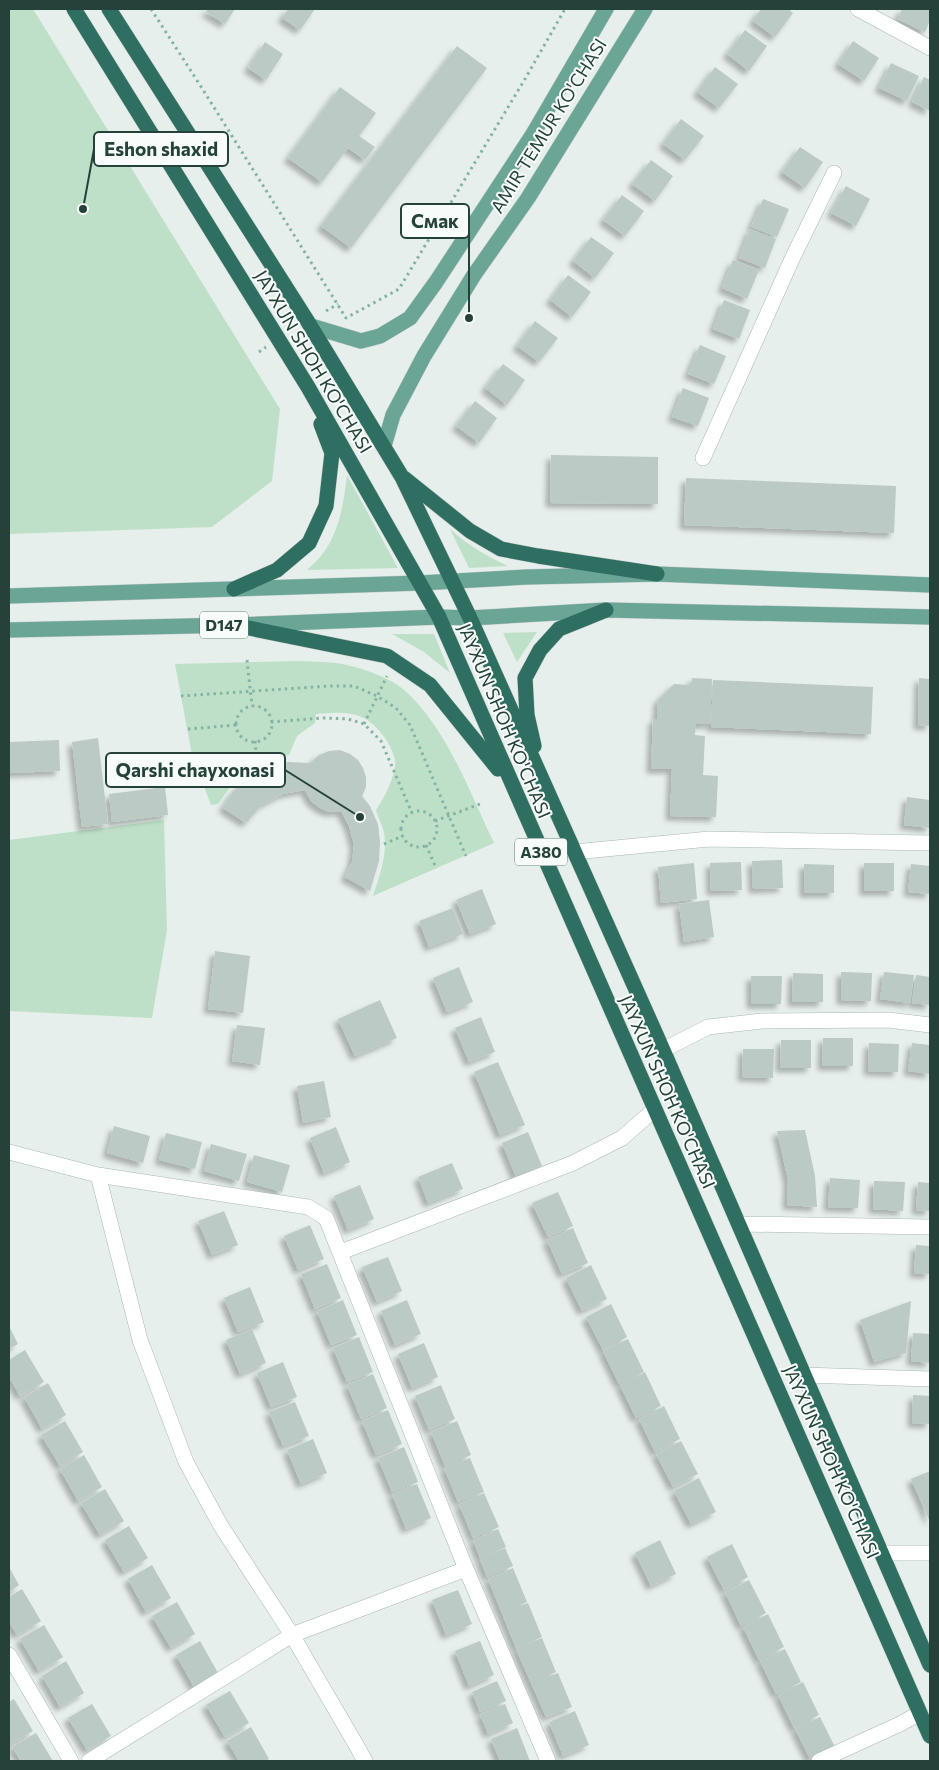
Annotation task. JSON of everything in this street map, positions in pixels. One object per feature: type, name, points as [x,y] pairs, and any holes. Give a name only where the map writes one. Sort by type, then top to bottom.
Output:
[{"type":"highway","name":"JAYXUN SHOH KO'CHASI","points":[[74,9],[308,387],[439,617],[511,785],[830,1505],[930,1736]]},
{"type":"highway","name":"JAYXUN SHOH KO'CHASI","points":[[109,9],[310,326],[402,477],[470,618],[663,1050],[930,1665]]},
{"type":"highway","points":[[234,589],[277,570],[309,543],[326,506],[332,453],[308,387]]},
{"type":"highway","points":[[402,477],[470,531],[501,549],[657,574]]},
{"type":"highway","points":[[540,774],[527,714],[525,678],[540,650],[559,629],[606,610]]},
{"type":"highway","points":[[234,625],[387,656],[430,685],[511,785]]},
{"type":"main road","name":"AMIR TEMUR KO'CHASI","points":[[310,326],[361,341],[380,336],[410,318],[534,134],[606,9]]},
{"type":"main road","name":"AMIR TEMUR KO'CHASI","points":[[384,446],[392,415],[424,356],[474,275],[528,198],[645,9]]},
{"type":"main road","points":[[420,584],[527,577],[657,574],[930,585]]},
{"type":"main road","name":"D147","points":[[9,596],[420,584]]},
{"type":"main road","points":[[439,617],[470,618],[606,610],[930,617]]},
{"type":"main road","name":"D147","points":[[9,630],[234,625],[439,617]]},
{"type":"street","points":[[858,9],[930,48]]},
{"type":"street","points":[[704,458],[792,259],[834,173]]},
{"type":"street","points":[[574,852],[710,839],[930,843]]},
{"type":"street","points":[[663,1050],[708,1027],[762,1021],[888,1020],[930,1025]]},
{"type":"street","points":[[341,1252],[573,1163],[622,1138],[654,1110]]},
{"type":"street","points":[[9,1152],[98,1176],[308,1206],[326,1218],[466,1569],[548,1761]]},
{"type":"street","points":[[98,1176],[140,1340],[186,1462],[221,1526],[292,1636],[365,1761]]},
{"type":"street","points":[[739,1224],[930,1227]]},
{"type":"street","points":[[804,1375],[930,1379]]},
{"type":"street","points":[[881,1553],[930,1554]]},
{"type":"street","points":[[89,1761],[292,1636],[466,1569]]},
{"type":"street","points":[[9,1655],[71,1761]]},
{"type":"street","points":[[819,1761],[900,1724],[920,1712]]},
{"type":"path","points":[[151,9],[206,93],[346,318],[399,289],[516,95],[565,9]]},
{"type":"path","points":[[326,311],[338,304]]},
{"type":"path","points":[[259,352],[266,347]]},
{"type":"path","points":[[247,660],[252,706]]},
{"type":"path","points":[[364,724],[387,676]]},
{"type":"path","points":[[181,696],[329,686],[354,686],[377,696],[396,708],[410,725],[466,856]]},
{"type":"path","points":[[252,706],[262,708],[267,712],[272,722],[271,728],[265,737],[255,741],[243,738],[239,734],[236,725],[241,711],[252,706]]},
{"type":"path","points":[[272,722],[323,718],[348,719],[364,724],[381,741],[412,812]]},
{"type":"path","points":[[188,729],[236,725]]},
{"type":"path","points":[[255,741],[257,764]]},
{"type":"path","points":[[435,822],[480,804]]},
{"type":"path","points":[[412,812],[428,813],[435,822],[437,832],[431,842],[426,845],[414,846],[403,836],[403,821],[412,812]]},
{"type":"path","points":[[384,844],[403,836]]},
{"type":"path","points":[[426,845],[436,868]]},
{"type":"green space","points":[[9,9],[33,9],[280,409],[272,481],[212,527],[9,534]]},
{"type":"green space","points":[[347,475],[398,568],[307,570],[321,556],[332,538],[342,507]]},
{"type":"green space","points":[[450,529],[478,550],[508,566],[469,568]]},
{"type":"green space","points":[[537,632],[517,662],[503,633]]},
{"type":"green space","points":[[392,634],[434,634],[450,673],[424,652]]},
{"type":"green space","points":[[297,661],[344,664],[371,672],[403,689],[432,722],[456,761],[494,843],[373,896],[385,849],[383,830],[376,810],[392,779],[395,760],[387,740],[377,728],[365,719],[349,713],[316,714],[315,723],[297,736],[289,755],[265,762],[247,771],[233,784],[218,804],[211,805],[192,755],[175,664]]},
{"type":"green space","points":[[164,820],[167,930],[152,1018],[9,1011],[9,840]]},
{"type":"building","points":[[208,9],[235,9],[225,24],[206,12]]},
{"type":"building","points":[[288,9],[315,9],[300,30],[282,18]]},
{"type":"building","points":[[761,9],[788,9],[793,13],[775,37],[753,21]]},
{"type":"building","points":[[902,9],[930,9],[930,20],[925,32],[897,19]]},
{"type":"building","points":[[745,30],[767,46],[749,71],[727,54]]},
{"type":"building","points":[[853,41],[879,58],[864,81],[838,64]]},
{"type":"building","points":[[265,42],[283,54],[266,80],[248,68]]},
{"type":"building","points":[[457,46],[487,68],[351,248],[321,226]]},
{"type":"building","points":[[891,63],[919,76],[907,101],[879,88]]},
{"type":"building","points":[[715,67],[738,84],[719,108],[697,92]]},
{"type":"building","points":[[924,77],[930,80],[930,111],[912,102]]},
{"type":"building","points":[[340,87],[376,113],[359,136],[375,147],[365,160],[348,148],[322,182],[288,158]]},
{"type":"building","points":[[681,119],[704,136],[685,160],[663,144]]},
{"type":"building","points":[[800,147],[823,162],[805,188],[782,172]]},
{"type":"building","points":[[651,160],[673,176],[655,201],[632,184]]},
{"type":"building","points":[[846,186],[870,199],[856,226],[831,213]]},
{"type":"building","points":[[622,195],[644,211],[625,236],[603,220]]},
{"type":"building","points":[[763,199],[789,209],[777,237],[751,227]]},
{"type":"building","points":[[750,229],[776,239],[765,268],[739,258]]},
{"type":"building","points":[[591,237],[614,253],[595,278],[573,261]]},
{"type":"building","points":[[733,260],[759,270],[747,299],[722,288]]},
{"type":"building","points":[[568,275],[591,292],[572,317],[550,300]]},
{"type":"building","points":[[724,300],[750,310],[739,339],[713,329]]},
{"type":"building","points":[[535,321],[558,338],[539,362],[517,346]]},
{"type":"building","points":[[700,345],[726,356],[714,384],[688,374]]},
{"type":"building","points":[[503,364],[525,380],[507,405],[485,388]]},
{"type":"building","points":[[683,388],[709,398],[698,426],[672,417]]},
{"type":"building","points":[[475,401],[497,418],[479,443],[456,426]]},
{"type":"building","points":[[551,455],[658,457],[658,504],[550,503]]},
{"type":"building","points":[[686,478],[896,486],[894,533],[684,525]]},
{"type":"building","points":[[692,678],[712,679],[710,724],[696,724],[695,735],[705,736],[703,775],[718,776],[716,817],[670,816],[672,769],[651,769],[653,719],[657,719],[658,700],[674,684],[691,685]]},
{"type":"building","points":[[919,678],[930,679],[930,726],[918,725]]},
{"type":"building","points":[[713,680],[873,687],[871,734],[711,727]]},
{"type":"building","points":[[98,738],[108,824],[82,827],[72,742]]},
{"type":"building","points":[[59,740],[60,771],[9,773],[9,742]]},
{"type":"building","points":[[340,750],[358,760],[363,768],[366,777],[366,787],[362,796],[370,806],[378,824],[380,842],[379,861],[370,891],[345,877],[352,862],[354,845],[349,826],[341,811],[329,812],[320,808],[311,801],[305,790],[283,794],[262,805],[246,823],[223,808],[232,793],[245,780],[266,768],[288,762],[310,763],[319,755],[329,751]]},
{"type":"building","points":[[165,787],[168,815],[112,822],[109,794]]},
{"type":"building","points":[[907,797],[930,800],[930,828],[904,825]]},
{"type":"building","points":[[782,860],[783,888],[753,889],[752,861]]},
{"type":"building","points":[[741,862],[742,890],[711,891],[710,863]]},
{"type":"building","points":[[694,863],[697,899],[661,903],[658,867]]},
{"type":"building","points":[[864,863],[894,863],[894,891],[864,891]]},
{"type":"building","points":[[804,864],[834,865],[834,893],[804,893]]},
{"type":"building","points":[[911,864],[930,866],[930,894],[908,892]]},
{"type":"building","points":[[482,889],[496,924],[470,934],[456,900]]},
{"type":"building","points":[[709,900],[714,937],[684,942],[679,904]]},
{"type":"building","points":[[453,908],[463,934],[429,947],[419,921]]},
{"type":"building","points":[[215,951],[250,956],[243,1013],[208,1009]]},
{"type":"building","points":[[459,967],[473,1002],[447,1012],[433,978]]},
{"type":"building","points":[[841,972],[872,973],[871,1001],[841,1000]]},
{"type":"building","points":[[884,972],[914,975],[910,1003],[880,999]]},
{"type":"building","points":[[793,973],[823,974],[823,1002],[792,1002]]},
{"type":"building","points":[[916,975],[930,977],[930,1005],[912,1003]]},
{"type":"building","points":[[751,976],[782,976],[781,1004],[751,1004]]},
{"type":"building","points":[[380,1000],[397,1038],[355,1056],[338,1019]]},
{"type":"building","points":[[481,1017],[495,1052],[469,1062],[455,1028]]},
{"type":"building","points":[[237,1025],[265,1028],[260,1065],[232,1061]]},
{"type":"building","points":[[823,1038],[853,1038],[853,1066],[822,1066]]},
{"type":"building","points":[[781,1040],[811,1040],[811,1068],[780,1068]]},
{"type":"building","points":[[869,1043],[899,1044],[898,1072],[868,1071]]},
{"type":"building","points":[[912,1043],[930,1045],[930,1074],[908,1071]]},
{"type":"building","points":[[743,1049],[774,1049],[773,1078],[742,1077]]},
{"type":"building","points":[[498,1062],[525,1125],[500,1135],[474,1072]]},
{"type":"building","points":[[324,1081],[331,1117],[303,1123],[297,1086]]},
{"type":"building","points":[[114,1126],[150,1136],[143,1163],[107,1153]]},
{"type":"building","points":[[336,1127],[350,1162],[324,1173],[310,1138]]},
{"type":"building","points":[[805,1130],[815,1176],[817,1207],[787,1205],[788,1180],[777,1131]]},
{"type":"building","points":[[528,1132],[542,1166],[516,1177],[502,1143]]},
{"type":"building","points":[[166,1133],[202,1142],[195,1169],[159,1160]]},
{"type":"building","points":[[211,1144],[247,1154],[239,1181],[204,1171]]},
{"type":"building","points":[[254,1155],[290,1165],[282,1192],[247,1182]]},
{"type":"building","points":[[452,1163],[463,1189],[428,1203],[418,1177]]},
{"type":"building","points":[[830,1178],[860,1180],[858,1208],[828,1207]]},
{"type":"building","points":[[874,1181],[905,1182],[903,1211],[873,1209]]},
{"type":"building","points":[[918,1182],[930,1183],[930,1211],[916,1210]]},
{"type":"building","points":[[360,1185],[374,1219],[348,1230],[334,1196]]},
{"type":"building","points":[[558,1192],[573,1226],[548,1237],[532,1203]]},
{"type":"building","points":[[224,1211],[238,1245],[212,1255],[198,1221]]},
{"type":"building","points":[[310,1225],[324,1259],[298,1270],[284,1236]]},
{"type":"building","points":[[573,1228],[588,1263],[562,1274],[547,1240]]},
{"type":"building","points":[[916,1245],[930,1246],[930,1274],[914,1273]]},
{"type":"building","points":[[388,1257],[402,1291],[377,1302],[362,1267]]},
{"type":"building","points":[[327,1264],[341,1298],[315,1309],[301,1274]]},
{"type":"building","points":[[591,1265],[607,1299],[582,1311],[566,1278]]},
{"type":"building","points":[[250,1287],[264,1322],[238,1332],[224,1298]]},
{"type":"building","points":[[343,1300],[357,1335],[331,1345],[317,1311]]},
{"type":"building","points":[[407,1300],[421,1334],[395,1345],[381,1311]]},
{"type":"building","points":[[911,1301],[906,1353],[874,1362],[860,1320]]},
{"type":"building","points":[[611,1304],[627,1337],[603,1350],[586,1317]]},
{"type":"building","points":[[9,1329],[18,1344],[9,1349]]},
{"type":"building","points":[[252,1329],[266,1363],[240,1374],[226,1340]]},
{"type":"building","points":[[913,1333],[930,1334],[930,1363],[911,1361]]},
{"type":"building","points":[[359,1337],[373,1372],[347,1382],[333,1348]]},
{"type":"building","points":[[628,1339],[644,1372],[619,1384],[603,1351]]},
{"type":"building","points":[[424,1343],[438,1377],[412,1388],[398,1354]]},
{"type":"building","points":[[25,1350],[44,1382],[20,1396],[9,1377],[9,1360]]},
{"type":"building","points":[[283,1362],[297,1397],[271,1407],[257,1373]]},
{"type":"building","points":[[645,1372],[661,1406],[636,1418],[620,1385]]},
{"type":"building","points":[[373,1374],[387,1408],[361,1419],[347,1385]]},
{"type":"building","points":[[48,1383],[66,1415],[42,1429],[24,1397]]},
{"type":"building","points":[[441,1385],[455,1419],[429,1430],[415,1396]]},
{"type":"building","points":[[913,1395],[930,1396],[930,1424],[912,1423]]},
{"type":"building","points":[[295,1402],[309,1436],[283,1446],[269,1412]]},
{"type":"building","points":[[664,1406],[680,1439],[655,1452],[639,1419]]},
{"type":"building","points":[[388,1410],[402,1444],[376,1455],[362,1421]]},
{"type":"building","points":[[65,1421],[83,1452],[60,1466],[41,1435]]},
{"type":"building","points":[[457,1421],[471,1455],[445,1466],[431,1432]]},
{"type":"building","points":[[313,1439],[327,1473],[301,1484],[287,1450]]},
{"type":"building","points":[[681,1441],[698,1474],[673,1487],[656,1454]]},
{"type":"building","points":[[404,1447],[418,1482],[392,1492],[378,1458]]},
{"type":"building","points":[[84,1455],[102,1487],[78,1501],[60,1469]]},
{"type":"building","points":[[470,1458],[484,1492],[458,1502],[444,1468]]},
{"type":"building","points":[[930,1471],[930,1522],[911,1479]]},
{"type":"building","points":[[699,1478],[716,1512],[691,1524],[674,1491]]},
{"type":"building","points":[[417,1484],[431,1518],[406,1529],[392,1494]]},
{"type":"building","points":[[105,1489],[124,1521],[100,1535],[81,1503]]},
{"type":"building","points":[[484,1493],[499,1527],[473,1538],[459,1504]]},
{"type":"building","points":[[129,1526],[148,1558],[124,1572],[105,1540]]},
{"type":"building","points":[[498,1529],[506,1547],[480,1558],[473,1540]]},
{"type":"building","points":[[660,1540],[676,1574],[651,1586],[635,1553]]},
{"type":"building","points":[[732,1544],[748,1577],[724,1590],[707,1557]]},
{"type":"building","points":[[505,1548],[513,1566],[487,1577],[480,1559]]},
{"type":"building","points":[[152,1565],[171,1598],[146,1612],[128,1579]]},
{"type":"building","points":[[9,1567],[19,1585],[9,1592]]},
{"type":"building","points":[[513,1568],[527,1602],[513,1608],[528,1603],[542,1637],[516,1648],[488,1579]]},
{"type":"building","points":[[749,1580],[766,1613],[741,1626],[725,1592]]},
{"type":"building","points":[[22,1589],[41,1621],[17,1635],[9,1622],[9,1597]]},
{"type":"building","points":[[458,1590],[472,1624],[446,1635],[432,1600]]},
{"type":"building","points":[[177,1602],[195,1634],[171,1648],[152,1616]]},
{"type":"building","points":[[768,1614],[784,1647],[759,1660],[743,1627]]},
{"type":"building","points":[[44,1625],[63,1657],[39,1671],[20,1639]]},
{"type":"building","points":[[542,1638],[556,1672],[546,1677],[558,1673],[572,1707],[546,1717],[516,1649]]},
{"type":"building","points":[[200,1641],[218,1673],[194,1687],[176,1655]]},
{"type":"building","points":[[480,1641],[494,1675],[469,1686],[455,1651]]},
{"type":"building","points":[[785,1649],[801,1682],[776,1694],[760,1661]]},
{"type":"building","points":[[66,1661],[84,1693],[60,1707],[42,1676]]},
{"type":"building","points":[[497,1681],[506,1701],[480,1712],[472,1692]]},
{"type":"building","points":[[803,1682],[819,1715],[794,1728],[778,1695]]},
{"type":"building","points":[[230,1691],[249,1723],[225,1737],[206,1705]]},
{"type":"building","points":[[14,1699],[33,1731],[9,1745],[9,1702]]},
{"type":"building","points":[[92,1704],[111,1736],[87,1750],[68,1718]]},
{"type":"building","points":[[505,1704],[513,1723],[488,1734],[480,1714]]},
{"type":"building","points":[[575,1711],[589,1745],[563,1756],[549,1722]]},
{"type":"building","points":[[820,1717],[835,1747],[810,1759],[795,1729]]},
{"type":"building","points":[[251,1727],[269,1759],[265,1761],[239,1761],[227,1741]]},
{"type":"building","points":[[517,1728],[530,1761],[500,1761],[491,1739]]},
{"type":"building","points":[[36,1733],[53,1761],[21,1761],[12,1747]]},
{"type":"place","name":"Eshon shaxid","points":[[83,209]]},
{"type":"place","name":"Смак","points":[[469,318]]},
{"type":"place","name":"Qarshi chayxonasi","points":[[360,817]]}]
